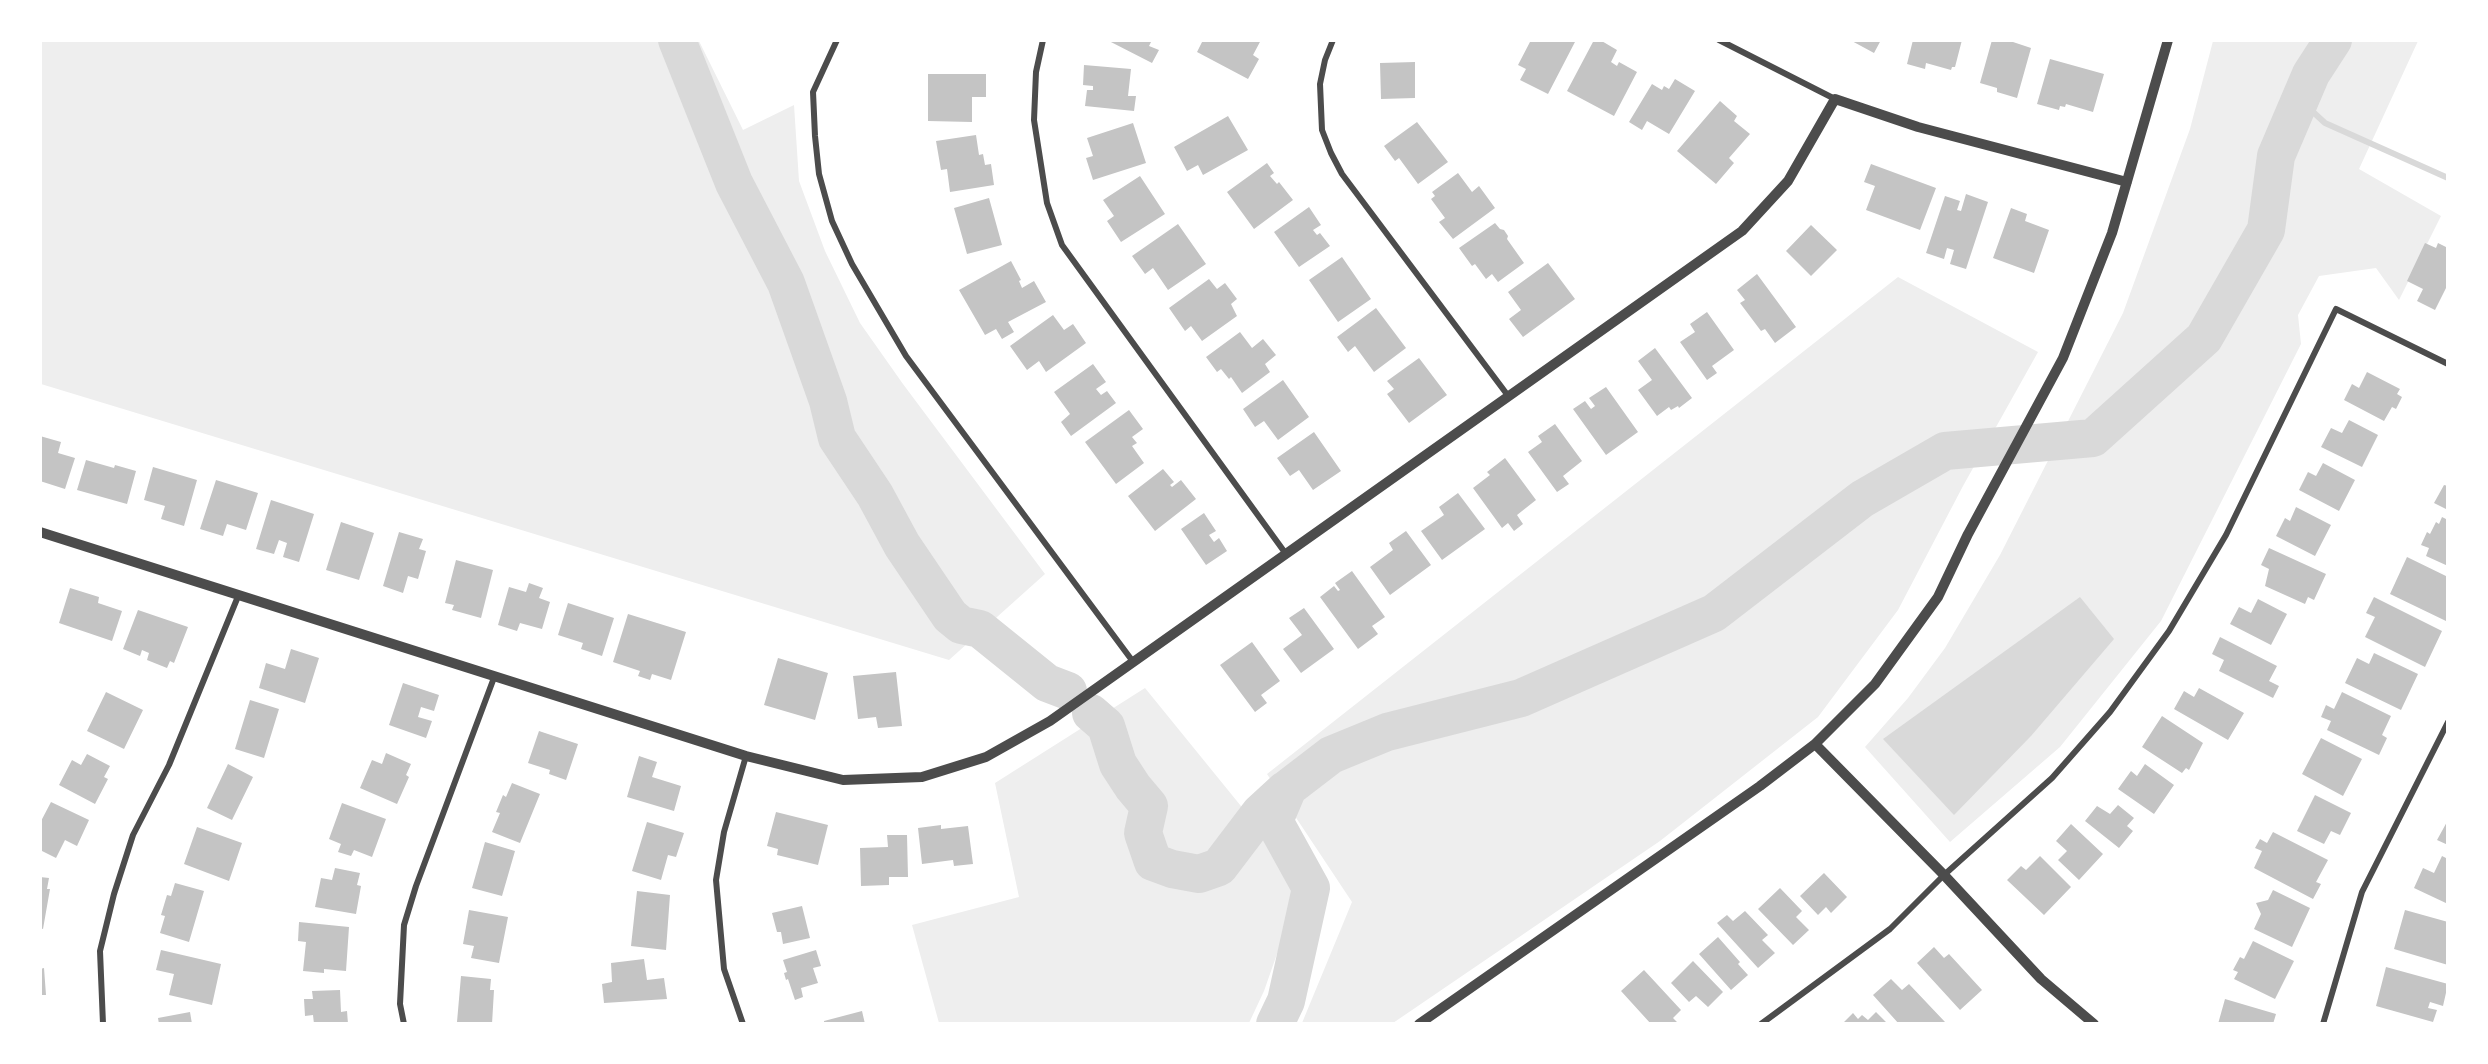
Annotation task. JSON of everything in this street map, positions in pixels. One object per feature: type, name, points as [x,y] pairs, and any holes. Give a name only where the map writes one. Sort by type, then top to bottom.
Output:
[{"type":"street","points":[[837,40],[813,92],[815,136],[819,174],[832,221],[852,264],[906,356],[1134,664]]},
{"type":"street","points":[[1043,40],[1036,72],[1034,120],[1047,203],[1062,245],[1286,555]]},
{"type":"street","points":[[1333,40],[1325,60],[1320,84],[1322,130],[1331,153],[1342,174],[1509,397]]},
{"type":"street","points":[[1719,40],[1836,99],[1918,127],[2127,182]]},
{"type":"street","points":[[1419,1023],[1704,827],[1815,744],[1875,684],[1938,597],[1968,534],[2062,358],[2112,233],[2168,40]]},
{"type":"street","points":[[40,532],[746,756],[843,780],[922,777],[996,752],[1050,721],[1134,664],[1742,231],[1788,181],[1836,99]]},
{"type":"street","points":[[1761,1023],[1890,929],[1944,875],[2052,778],[2110,712],[2169,631],[2226,536],[2336,309],[2448,364]]},
{"type":"street","points":[[103,1023],[100,951],[114,894],[133,835],[169,765],[239,594]]},
{"type":"street","points":[[404,1023],[400,1004],[404,925],[416,886],[495,675]]},
{"type":"street","points":[[2323,1023],[2362,892],[2448,722]]},
{"type":"street","points":[[1815,744],[1944,875],[2041,979],[2094,1023]]},
{"type":"street","points":[[743,1023],[724,969],[718,923],[716,880],[724,832],[746,756]]},
{"type":"shaded area","points":[[40,41],[699,41],[743,130],[794,105],[799,181],[825,251],[860,323],[1045,574],[949,660],[41,384]]},
{"type":"shaded area","points":[[2213,41],[2418,41],[2359,169],[2441,216],[2399,300],[2376,268],[2319,276],[2298,315],[2301,344],[2161,621],[2060,747],[1950,842],[1865,747],[1908,698],[1945,648],[2000,555],[2123,313],[2190,129]]},
{"type":"shaded area","points":[[1898,277],[2038,352],[1963,486],[1898,610],[1818,717],[1660,841],[1393,1023],[1302,1023],[1352,902],[1267,774]]},
{"type":"shaded area","points":[[2080,597],[2114,639],[2031,736],[1954,815],[1883,739]]},
{"type":"shaded area","points":[[1145,688],[1297,875],[1291,914],[1264,991],[1249,1023],[939,1023],[912,925],[1019,897],[995,783]]},
{"type":"building","points":[[1107,40],[1152,40],[1149,46],[1159,50],[1152,63]]},
{"type":"building","points":[[1203,40],[1261,40],[1253,55],[1259,59],[1248,79],[1197,52]]},
{"type":"building","points":[[1531,40],[1576,40],[1548,94],[1520,80],[1526,69],[1518,65]]},
{"type":"building","points":[[1594,40],[1600,40],[1617,50],[1611,62],[1617,66],[1619,62],[1637,72],[1614,116],[1567,91]]},
{"type":"building","points":[[1850,40],[1881,40],[1874,53]]},
{"type":"building","points":[[1913,40],[1962,40],[1955,67],[1951,70],[1926,63],[1925,69],[1907,64]]},
{"type":"building","points":[[1992,40],[2007,40],[2031,48],[2017,98],[1997,92],[1997,88],[1980,83]]},
{"type":"building","points":[[2050,59],[2104,74],[2093,112],[2066,104],[2065,107],[2060,106],[2059,110],[2037,104]]},
{"type":"building","points":[[1415,62],[1415,98],[1381,99],[1380,63]]},
{"type":"building","points":[[1084,65],[1131,69],[1128,96],[1136,96],[1134,111],[1085,106],[1087,90],[1093,90],[1093,86],[1083,85]]},
{"type":"building","points":[[928,74],[986,74],[986,97],[972,97],[972,122],[928,121]]},
{"type":"building","points":[[1675,79],[1695,91],[1669,134],[1647,121],[1642,130],[1629,122],[1652,84],[1662,90],[1664,86],[1669,89]]},
{"type":"building","points":[[1720,101],[1737,116],[1734,121],[1750,134],[1729,158],[1734,163],[1716,184],[1677,151]]},
{"type":"building","points":[[1228,116],[1248,150],[1203,175],[1198,165],[1187,171],[1174,147]]},
{"type":"building","points":[[1417,122],[1448,162],[1418,184],[1399,158],[1395,161],[1384,146]]},
{"type":"building","points":[[1133,123],[1146,163],[1093,180],[1086,158],[1093,156],[1087,138]]},
{"type":"building","points":[[976,135],[979,155],[983,154],[985,165],[991,164],[994,185],[950,192],[947,169],[941,170],[936,141]]},
{"type":"building","points":[[1267,163],[1274,173],[1270,176],[1277,184],[1279,182],[1293,200],[1254,229],[1227,192]]},
{"type":"building","points":[[1871,164],[1936,188],[1920,230],[1866,210],[1875,186],[1864,182]]},
{"type":"building","points":[[1458,173],[1472,192],[1479,186],[1495,208],[1453,239],[1439,222],[1445,218],[1431,199],[1435,196],[1432,192]]},
{"type":"building","points":[[1140,176],[1165,214],[1121,242],[1107,221],[1114,216],[1103,200]]},
{"type":"building","points":[[1966,194],[1988,202],[1966,269],[1950,264],[1954,250],[1947,248],[1944,259],[1926,253],[1945,196],[1960,201],[1957,210],[1961,211]]},
{"type":"building","points":[[989,198],[1002,245],[967,254],[954,208]]},
{"type":"building","points":[[1309,207],[1321,225],[1313,230],[1317,235],[1320,233],[1330,246],[1299,267],[1274,232]]},
{"type":"building","points":[[2011,208],[2027,214],[2025,221],[2049,230],[2034,273],[1993,258]]},
{"type":"building","points":[[1495,223],[1504,230],[1508,236],[1507,239],[1524,263],[1498,282],[1492,274],[1486,279],[1475,264],[1472,266],[1459,248]]},
{"type":"building","points":[[1178,224],[1206,264],[1168,290],[1153,268],[1145,274],[1132,256]]},
{"type":"building","points":[[1811,225],[1837,250],[1811,276],[1786,251]]},
{"type":"building","points":[[2425,243],[2436,248],[2438,243],[2448,248],[2448,284],[2435,310],[2417,301],[2423,289],[2407,281]]},
{"type":"building","points":[[1342,257],[1371,299],[1338,322],[1309,280]]},
{"type":"building","points":[[1011,261],[1021,280],[1019,281],[1022,288],[1034,281],[1046,302],[1008,322],[1014,332],[1002,339],[996,329],[985,335],[959,290]]},
{"type":"building","points":[[1548,263],[1575,299],[1523,337],[1509,319],[1521,310],[1508,292]]},
{"type":"building","points":[[1757,274],[1796,327],[1775,343],[1765,329],[1761,331],[1740,303],[1745,300],[1737,290]]},
{"type":"building","points":[[1209,279],[1217,289],[1225,283],[1237,299],[1231,304],[1237,316],[1202,341],[1191,326],[1185,331],[1169,308]]},
{"type":"building","points":[[1376,308],[1406,348],[1374,372],[1355,346],[1348,352],[1337,337]]},
{"type":"building","points":[[1707,312],[1734,350],[1712,366],[1717,373],[1707,380],[1680,342],[1695,332],[1690,324]]},
{"type":"building","points":[[1053,315],[1064,330],[1073,324],[1086,343],[1046,372],[1039,361],[1027,370],[1010,346]]},
{"type":"building","points":[[1240,332],[1252,348],[1263,339],[1276,355],[1265,364],[1270,372],[1242,393],[1231,377],[1229,379],[1221,369],[1217,372],[1206,357]]},
{"type":"building","points":[[1655,348],[1692,398],[1679,408],[1678,406],[1671,410],[1669,407],[1657,416],[1638,390],[1652,380],[1638,361]]},
{"type":"building","points":[[1419,358],[1447,395],[1409,423],[1387,394],[1394,389],[1387,381]]},
{"type":"building","points":[[1093,364],[1106,382],[1096,389],[1101,395],[1107,391],[1116,403],[1071,436],[1061,422],[1070,414],[1054,392]]},
{"type":"building","points":[[2367,372],[2400,389],[2397,394],[2402,397],[2396,409],[2392,407],[2384,421],[2344,400],[2352,384],[2359,388]]},
{"type":"building","points":[[1283,380],[1309,417],[1278,440],[1264,421],[1255,427],[1243,409]]},
{"type":"building","points":[[1606,387],[1638,432],[1606,455],[1573,409],[1585,401],[1591,409],[1595,406],[1589,398]]},
{"type":"building","points":[[1129,410],[1143,429],[1132,437],[1137,443],[1132,446],[1144,463],[1116,484],[1085,442]]},
{"type":"building","points":[[2349,420],[2378,435],[2362,467],[2321,447],[2331,428],[2342,433]]},
{"type":"building","points":[[1555,424],[1582,461],[1563,476],[1569,484],[1557,492],[1528,452],[1542,442],[1538,436]]},
{"type":"building","points":[[1314,432],[1341,471],[1313,490],[1299,470],[1290,476],[1277,458]]},
{"type":"building","points":[[40,436],[61,442],[58,453],[75,458],[65,489],[40,481]]},
{"type":"building","points":[[1505,458],[1536,500],[1517,515],[1523,524],[1514,531],[1508,523],[1502,528],[1473,488],[1490,475],[1487,472]]},
{"type":"building","points":[[86,460],[136,471],[127,504],[77,490]]},
{"type":"building","points":[[2323,463],[2355,480],[2339,511],[2299,490],[2308,472],[2316,476]]},
{"type":"building","points":[[153,467],[197,480],[184,526],[161,519],[165,506],[144,500]]},
{"type":"building","points":[[1163,469],[1174,482],[1170,485],[1172,487],[1181,480],[1196,499],[1155,531],[1128,496]]},
{"type":"building","points":[[216,480],[258,493],[246,530],[227,524],[223,536],[200,529]]},
{"type":"building","points":[[2444,485],[2448,486],[2448,510],[2434,503]]},
{"type":"building","points":[[1458,493],[1485,529],[1442,560],[1421,531],[1444,515],[1439,507]]},
{"type":"building","points":[[271,500],[314,514],[299,562],[283,557],[287,543],[279,540],[274,554],[256,549]]},
{"type":"building","points":[[2296,507],[2331,525],[2315,556],[2276,536],[2285,518],[2290,521]]},
{"type":"building","points":[[1204,513],[1216,531],[1209,535],[1214,542],[1219,538],[1227,551],[1206,565],[1181,529]]},
{"type":"building","points":[[2442,517],[2448,520],[2448,566],[2426,556],[2429,548],[2421,545],[2427,532],[2430,534],[2436,522],[2439,524]]},
{"type":"building","points":[[341,522],[374,533],[359,580],[326,570]]},
{"type":"building","points":[[1406,531],[1431,565],[1390,595],[1370,567],[1393,550],[1389,543]]},
{"type":"building","points":[[399,532],[423,539],[419,549],[426,551],[418,579],[408,576],[403,593],[383,586]]},
{"type":"building","points":[[2269,548],[2326,574],[2314,600],[2308,597],[2305,604],[2265,586],[2269,569],[2261,565]]},
{"type":"building","points":[[2407,557],[2448,577],[2446,621],[2390,594]]},
{"type":"building","points":[[456,560],[493,570],[481,618],[452,610],[454,605],[445,603]]},
{"type":"building","points":[[1352,571],[1385,617],[1372,626],[1378,634],[1358,649],[1320,597],[1334,586],[1338,591],[1340,590],[1335,583]]},
{"type":"building","points":[[529,583],[543,588],[539,598],[550,602],[542,629],[520,623],[517,631],[498,625],[509,587],[526,592]]},
{"type":"building","points":[[70,588],[99,597],[98,603],[122,611],[112,641],[59,623]]},
{"type":"building","points":[[2374,597],[2442,631],[2425,667],[2365,637],[2375,617],[2366,613]]},
{"type":"building","points":[[2258,599],[2287,614],[2271,645],[2230,624],[2239,607],[2251,613]]},
{"type":"building","points":[[568,603],[614,618],[602,656],[581,649],[583,643],[558,635]]},
{"type":"building","points":[[1304,608],[1334,649],[1301,673],[1283,649],[1302,635],[1289,618]]},
{"type":"building","points":[[138,610],[188,627],[174,663],[170,661],[167,668],[147,660],[149,653],[142,650],[140,656],[123,649]]},
{"type":"building","points":[[628,614],[686,632],[671,680],[652,674],[650,680],[638,676],[640,671],[613,662]]},
{"type":"building","points":[[2220,637],[2277,666],[2269,681],[2279,686],[2273,698],[2219,671],[2224,660],[2212,654]]},
{"type":"building","points":[[1252,642],[1280,681],[1261,695],[1267,703],[1255,712],[1220,665]]},
{"type":"building","points":[[291,649],[319,658],[305,703],[259,688],[266,663],[285,669]]},
{"type":"building","points":[[2374,653],[2418,674],[2401,710],[2345,683],[2357,658],[2369,664]]},
{"type":"building","points":[[778,658],[828,673],[815,720],[764,705]]},
{"type":"building","points":[[896,672],[902,726],[878,728],[876,717],[858,719],[853,676]]},
{"type":"building","points":[[403,683],[439,695],[434,711],[421,707],[418,717],[432,721],[426,738],[389,725]]},
{"type":"building","points":[[2199,688],[2244,713],[2228,740],[2174,709],[2184,691],[2194,697]]},
{"type":"building","points":[[106,692],[143,710],[124,749],[87,731]]},
{"type":"building","points":[[2342,692],[2391,716],[2382,735],[2387,738],[2379,755],[2327,730],[2331,721],[2321,717],[2326,705],[2334,709]]},
{"type":"building","points":[[250,700],[279,709],[264,758],[235,749]]},
{"type":"building","points":[[2162,716],[2203,743],[2189,770],[2186,768],[2182,773],[2142,747]]},
{"type":"building","points":[[539,731],[578,744],[566,780],[549,774],[550,770],[528,763]]},
{"type":"building","points":[[2321,738],[2362,759],[2343,796],[2302,774]]},
{"type":"building","points":[[386,753],[411,764],[406,775],[409,777],[397,804],[360,788],[372,760],[382,764]]},
{"type":"building","points":[[87,754],[110,766],[104,777],[108,779],[95,804],[59,785],[72,760],[81,765]]},
{"type":"building","points":[[639,756],[657,762],[652,777],[681,786],[674,811],[627,797]]},
{"type":"building","points":[[228,764],[253,777],[232,820],[207,808]]},
{"type":"building","points":[[2145,764],[2174,785],[2154,814],[2118,789],[2131,771],[2137,776]]},
{"type":"building","points":[[512,783],[540,794],[520,843],[492,832],[500,813],[496,812],[503,795],[506,797]]},
{"type":"building","points":[[2315,795],[2351,813],[2340,835],[2331,831],[2324,844],[2297,831]]},
{"type":"building","points":[[51,802],[89,820],[77,846],[65,840],[56,858],[40,850],[40,823]]},
{"type":"building","points":[[342,803],[386,819],[372,857],[354,850],[351,856],[338,852],[341,844],[329,839]]},
{"type":"building","points":[[2118,805],[2134,818],[2127,826],[2133,831],[2119,848],[2085,821],[2097,806],[2110,814]]},
{"type":"building","points":[[776,812],[828,825],[818,865],[777,855],[778,849],[767,846]]},
{"type":"building","points":[[2448,820],[2448,845],[2437,840]]},
{"type":"building","points":[[647,822],[684,833],[676,857],[668,855],[661,880],[632,871]]},
{"type":"building","points":[[2071,824],[2103,854],[2079,880],[2058,860],[2067,851],[2056,841]]},
{"type":"building","points":[[941,825],[941,829],[968,826],[973,864],[954,866],[953,860],[922,864],[918,828]]},
{"type":"building","points":[[197,827],[242,843],[229,881],[184,864]]},
{"type":"building","points":[[2273,832],[2328,860],[2316,882],[2321,884],[2313,899],[2254,868],[2262,851],[2255,848],[2260,839],[2267,843]]},
{"type":"building","points":[[887,835],[907,835],[908,877],[889,877],[889,885],[861,886],[860,848],[888,847]]},
{"type":"building","points":[[485,842],[515,851],[502,896],[472,888]]},
{"type":"building","points":[[2040,856],[2071,887],[2044,915],[2007,880],[2021,866],[2026,870]]},
{"type":"building","points":[[2442,856],[2448,859],[2448,904],[2414,888],[2423,868],[2434,873]]},
{"type":"building","points":[[335,868],[360,873],[357,885],[361,886],[356,914],[315,907],[321,878],[332,880]]},
{"type":"building","points":[[1824,873],[1847,897],[1831,913],[1826,907],[1818,915],[1800,896]]},
{"type":"building","points":[[40,877],[49,878],[47,889],[50,889],[43,929],[40,928]]},
{"type":"building","points":[[175,883],[204,891],[189,942],[160,933],[165,916],[161,915],[167,895],[171,896]]},
{"type":"building","points":[[1780,888],[1802,911],[1796,917],[1809,930],[1793,945],[1758,909]]},
{"type":"building","points":[[2273,890],[2310,908],[2292,947],[2254,929],[2261,914],[2256,903],[2268,900]]},
{"type":"building","points":[[637,891],[670,895],[666,950],[631,946]]},
{"type":"building","points":[[802,906],[810,938],[783,944],[781,932],[777,932],[772,913]]},
{"type":"building","points":[[469,910],[508,917],[499,963],[471,958],[474,946],[463,944]]},
{"type":"building","points":[[2405,910],[2448,922],[2448,965],[2394,949]]},
{"type":"building","points":[[1745,911],[1768,935],[1762,940],[1775,953],[1758,968],[1717,923],[1727,915],[1733,921]]},
{"type":"building","points":[[299,922],[349,927],[346,971],[324,969],[324,973],[303,971],[306,942],[298,941]]},
{"type":"building","points":[[1718,937],[1748,975],[1731,990],[1699,954]]},
{"type":"building","points":[[2253,941],[2294,961],[2275,999],[2234,979],[2238,972],[2233,970],[2240,957],[2244,959]]},
{"type":"building","points":[[1934,947],[1944,958],[1949,954],[1982,990],[1960,1010],[1917,963]]},
{"type":"building","points":[[161,950],[221,964],[212,1005],[169,995],[174,974],[156,970]]},
{"type":"building","points":[[816,950],[821,966],[813,968],[818,983],[801,988],[803,997],[795,1000],[788,979],[786,980],[784,973],[787,972],[783,960]]},
{"type":"building","points":[[644,959],[647,980],[664,978],[667,999],[604,1003],[602,984],[612,982],[611,963]]},
{"type":"building","points":[[1693,961],[1723,992],[1708,1007],[1696,996],[1689,1002],[1671,983]]},
{"type":"building","points":[[2386,967],[2448,984],[2443,1006],[2430,1002],[2428,1008],[2437,1010],[2433,1022],[2376,1006]]},
{"type":"building","points":[[44,968],[46,995],[40,995],[40,969]]},
{"type":"building","points":[[1644,970],[1681,1010],[1673,1018],[1679,1024],[1651,1024],[1621,991]]},
{"type":"building","points":[[461,976],[491,979],[490,990],[494,990],[492,1024],[457,1022]]},
{"type":"building","points":[[1891,979],[1902,990],[1909,984],[1945,1022],[1899,1024],[1873,995]]},
{"type":"building","points":[[340,990],[341,1012],[347,1011],[348,1024],[314,1024],[313,1015],[305,1016],[304,999],[313,999],[312,991]]},
{"type":"building","points":[[2225,999],[2276,1014],[2273,1024],[2218,1024]]},
{"type":"building","points":[[862,1011],[865,1024],[824,1024],[824,1021]]},
{"type":"building","points":[[190,1012],[192,1024],[159,1024],[158,1018]]},
{"type":"building","points":[[1876,1012],[1888,1024],[1842,1024],[1853,1013],[1858,1019],[1862,1015],[1868,1020]]},
{"type":"waterway","points":[[677,40],[734,183],[786,283],[828,401],[837,438],[875,495],[902,545],[950,616],[961,625],[980,629],[1047,683],[1068,691]]},
{"type":"waterway","points":[[1275,1024],[1286,1001],[1311,888],[1274,821],[1288,788],[1331,755],[1387,732],[1521,698],[1714,613],[1862,499],[1945,451],[2093,438],[2204,338],[2266,230],[2276,156],[2311,74],[2333,40]]},
{"type":"waterway","points":[[2300,100],[2325,123],[2448,178]]},
{"type":"waterway","points":[[1091,713],[1106,726],[1118,764],[1149,806],[1143,833],[1153,862],[1172,869],[1199,874],[1219,867],[1260,813],[1285,790]]}]
